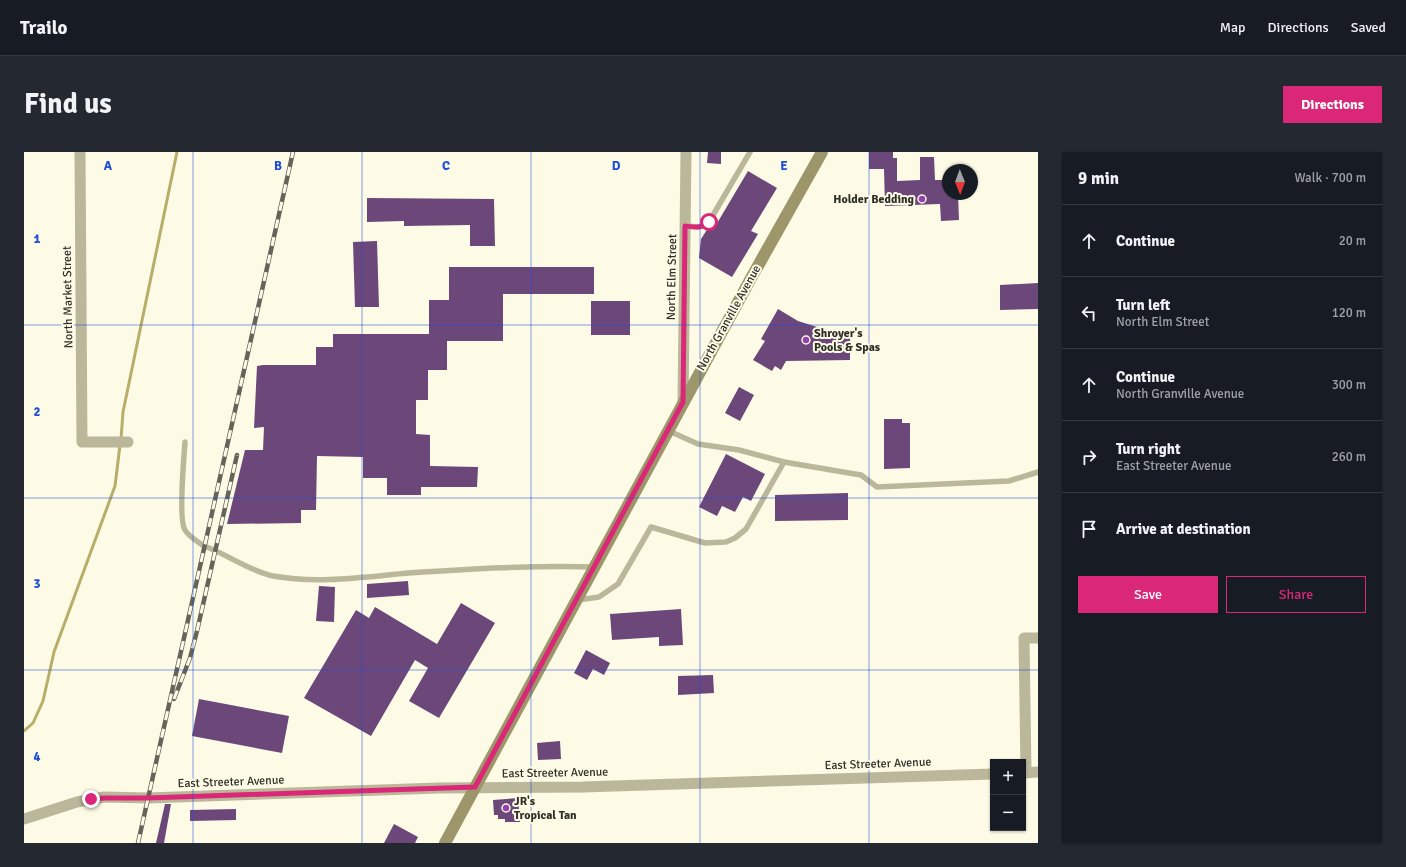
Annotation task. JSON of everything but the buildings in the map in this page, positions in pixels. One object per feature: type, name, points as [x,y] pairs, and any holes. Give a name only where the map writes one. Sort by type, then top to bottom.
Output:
[{"type":"main road","name":"North Granville Avenue","points":[[445,843],[596,567],[683,402],[822,152]]},
{"type":"street","name":"North Market Street","points":[[80,152],[82,442],[128,442]]},
{"type":"street","name":"North Elm Street","points":[[683,402],[686,152]]},
{"type":"street","points":[[1024,759],[1024,638],[1038,638]]},
{"type":"street","points":[[1026,773],[1038,772]]},
{"type":"street","name":"East Streeter Avenue","points":[[24,819],[77,802],[104,798],[990,774]]},
{"type":"lane","points":[[685,226],[699,227],[705,226],[709,222],[750,152]]},
{"type":"lane","points":[[669,431],[698,444],[739,450],[784,462],[861,476],[877,487],[1009,482],[1038,472]]},
{"type":"lane","points":[[185,442],[182,516],[184,529],[194,540],[204,546],[270,575],[295,579],[319,580],[449,571],[560,566],[596,567]]},
{"type":"lane","points":[[577,600],[599,597],[618,584],[651,527],[705,543],[726,542],[735,538],[746,529],[784,462]]},
{"type":"waterway","points":[[121,439],[123,412],[177,152]]},
{"type":"waterway","points":[[24,731],[33,723],[43,701],[54,652],[115,486],[120,445]]},
{"type":"railway","points":[[138,843],[293,152]]},
{"type":"railway","points":[[174,699],[190,658],[197,631],[237,455]]},
{"type":"place","name":"Holder Bedding","points":[[922,199]]},
{"type":"place","name":"Shroyer's Pools & Spas","points":[[806,340]]},
{"type":"place","name":"JR's Tropical Tan","points":[[506,808]]},
{"type":"route","points":[[91,799],[475,787],[596,567],[683,402],[685,226],[705,226],[709,222]]}]
